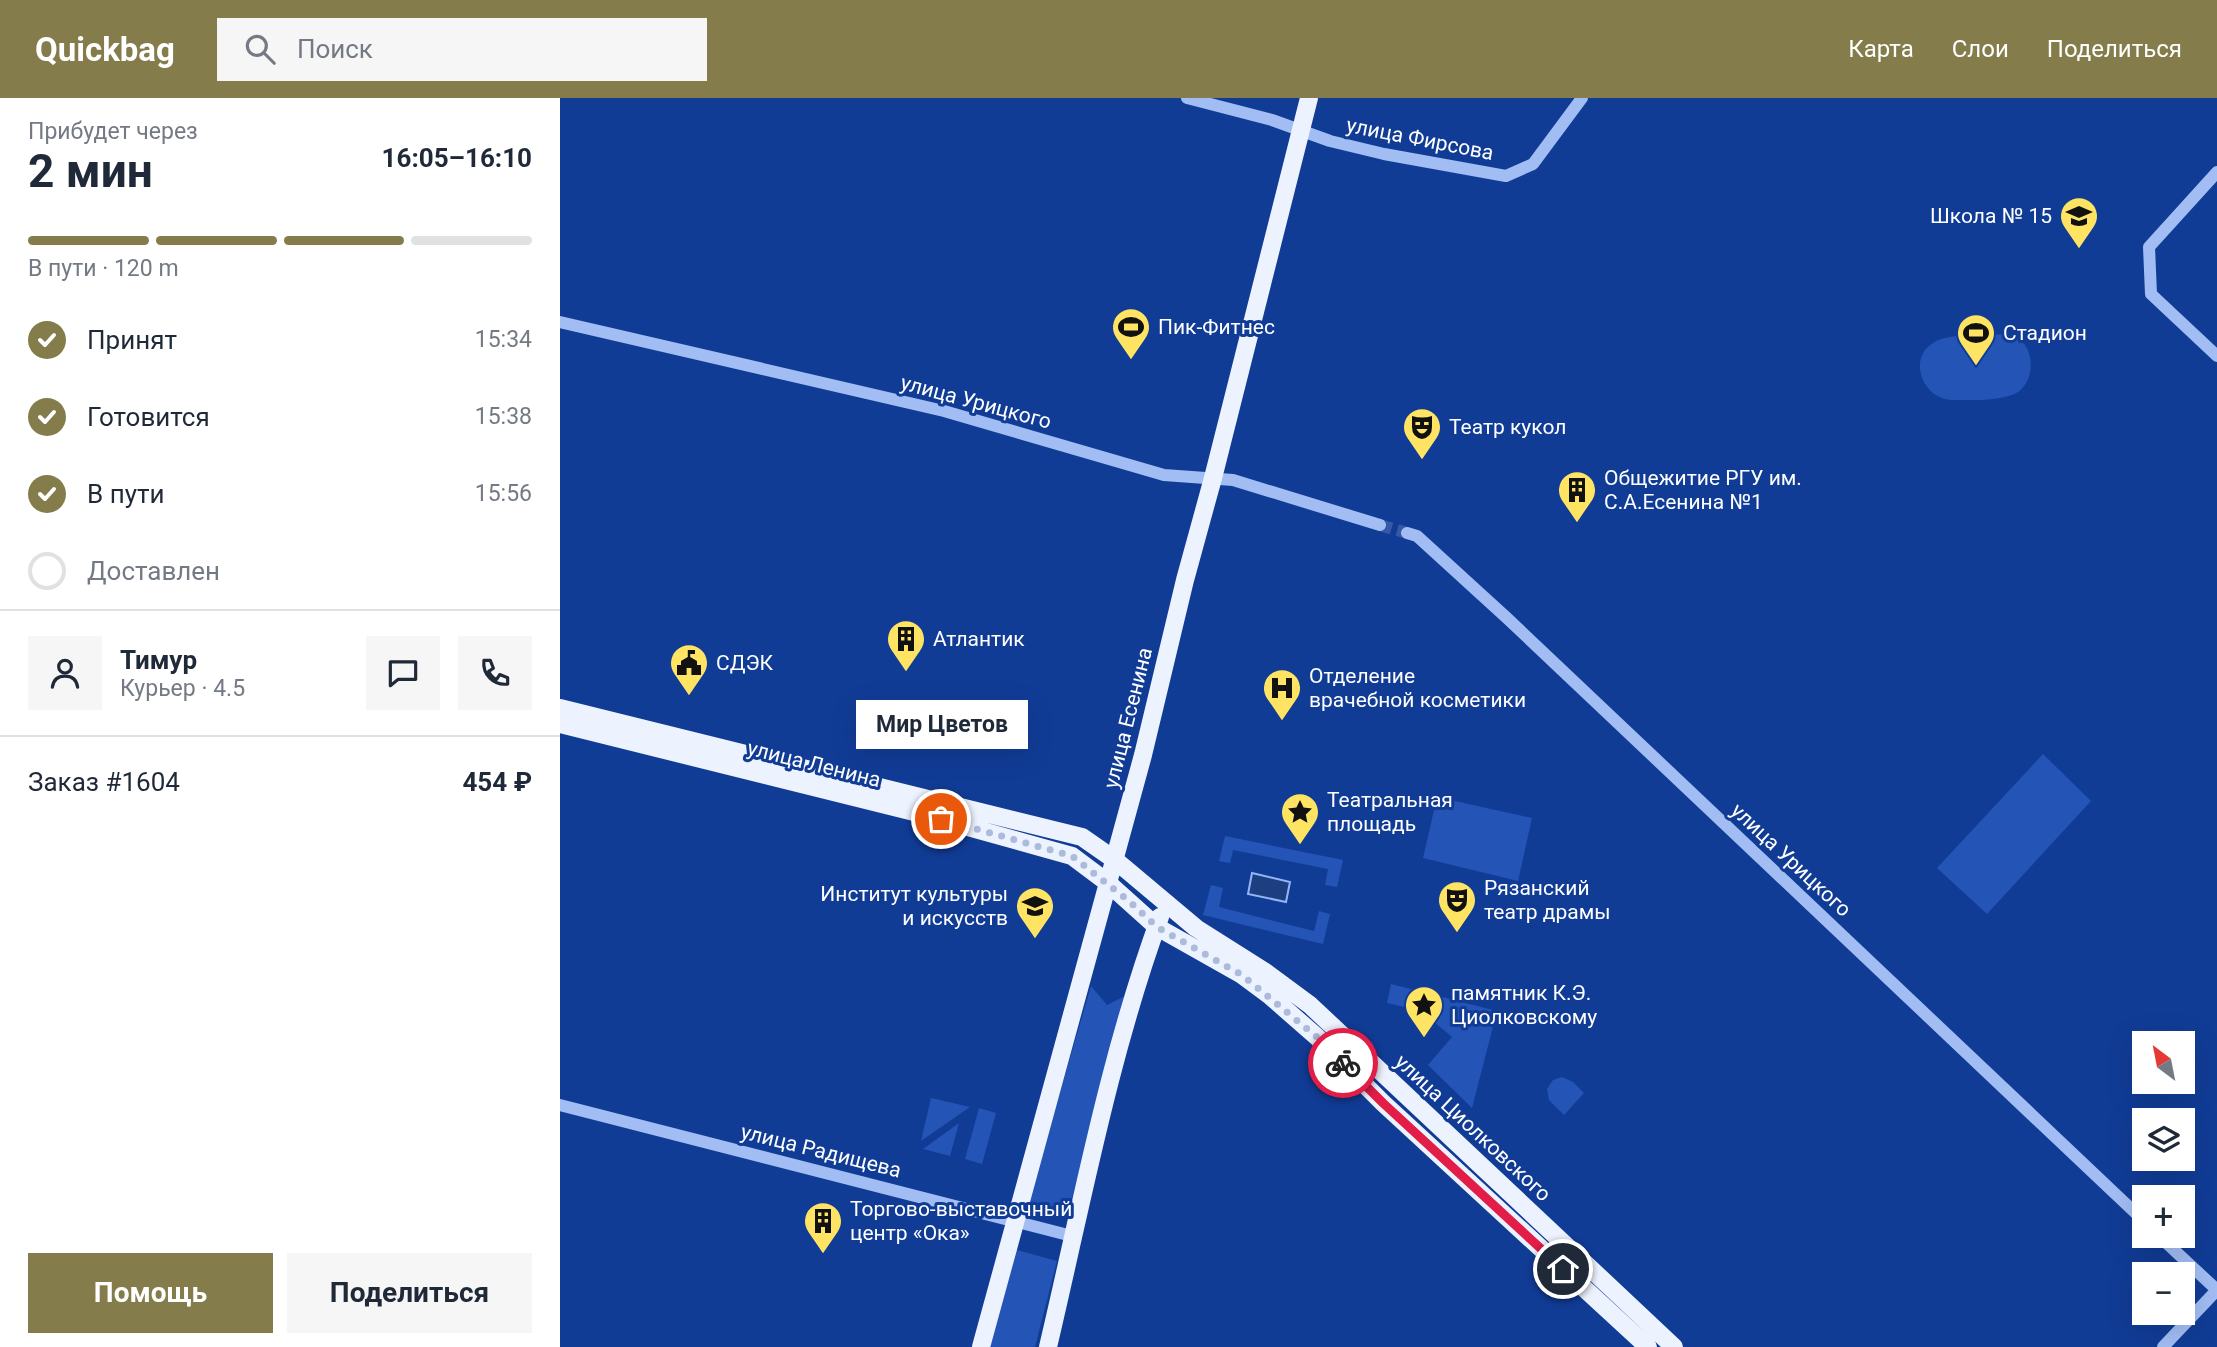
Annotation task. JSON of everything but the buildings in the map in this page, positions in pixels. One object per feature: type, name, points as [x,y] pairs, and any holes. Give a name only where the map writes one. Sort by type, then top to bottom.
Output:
[{"type":"main road","name":"улица Есенина","points":[[981,1347],[1143,755],[1185,580],[1309,98]]},
{"type":"main road","name":"улица Ленина","points":[[560,708],[1082,837],[1115,860]]},
{"type":"main road","name":"улица Ленина","points":[[560,724],[914,812],[1072,856],[1108,883],[1157,927]]},
{"type":"main road","name":"улица Циолковского","points":[[1115,860],[1196,928],[1264,971],[1310,1005],[1674,1347]]},
{"type":"main road","points":[[1048,1347],[1134,991],[1166,903]]},
{"type":"main road","name":"улица Циолковского","points":[[1157,927],[1242,975],[1269,995],[1648,1347]]},
{"type":"street","name":"улица Фирсова","points":[[1187,98],[1272,120],[1330,141],[1384,154],[1506,176],[1533,164],[1582,98]]},
{"type":"street","points":[[2217,172],[2149,247],[2151,294],[2217,356]]},
{"type":"street","name":"улица Урицкого","points":[[560,321],[944,411],[1164,475],[1233,480],[1380,524]]},
{"type":"street","name":"улица Урицкого","points":[[1407,533],[1418,536],[1508,619],[2132,1210]]},
{"type":"street","name":"улица Радищева","points":[[560,1105],[1073,1236]]},
{"type":"street","points":[[2163,1347],[2217,1290],[2172,1248]]},
{"type":"shaded area","name":"Стадион","points":[[2007,334],[2025,345],[2030,359],[2030,374],[2024,387],[2018,392],[1983,400],[1953,400],[1934,393],[1922,378],[1921,359],[1925,350],[1933,343],[1949,337]]},
{"type":"shaded area","points":[[2043,754],[2091,801],[1987,914],[1937,868]]},
{"type":"shaded area","points":[[1437,797],[1532,818],[1518,881],[1423,858]]},
{"type":"shaded area","points":[[1225,836],[1343,860],[1337,887],[1325,885],[1328,869],[1233,850],[1230,863],[1219,861]]},
{"type":"shaded area","points":[[1252,873],[1290,882],[1286,902],[1248,894]]},
{"type":"shaded area","points":[[1211,885],[1223,888],[1219,907],[1314,931],[1319,911],[1330,914],[1323,944],[1203,915]]},
{"type":"shaded area","points":[[1391,984],[1497,1011],[1472,1108],[1428,1065],[1452,1037],[1421,1011],[1387,1003]]},
{"type":"shaded area","points":[[1091,986],[1107,1005],[1127,995],[1067,1216],[1027,1206]]},
{"type":"shaded area","points":[[1562,1077],[1573,1082],[1584,1093],[1564,1115],[1549,1100],[1547,1089],[1553,1080]]},
{"type":"shaded area","points":[[931,1098],[970,1107],[921,1141]]},
{"type":"shaded area","points":[[979,1108],[996,1113],[982,1164],[965,1159]]},
{"type":"shaded area","points":[[959,1123],[950,1156],[923,1149]]},
{"type":"shaded area","points":[[1013,1249],[1057,1261],[1035,1347],[987,1347]]},
{"type":"tunnel","points":[[1380,525],[1407,533]]},
{"type":"way so far","points":[[941,819],[1072,856],[1108,883],[1157,927],[1242,975],[1269,995],[1343,1063]]},
{"type":"place","name":"Школа № 15","points":[[2079,250]]},
{"type":"place","name":"Пик-Фитнес","points":[[1131,361]]},
{"type":"place","name":"Стадион","points":[[1976,367]]},
{"type":"place","name":"Театр кукол","points":[[1422,461]]},
{"type":"place","name":"Общежитие РГУ им. С.А.Есенина №1","points":[[1577,524]]},
{"type":"place","name":"Атлантик","points":[[906,673]]},
{"type":"place","name":"СДЭК","points":[[689,697]]},
{"type":"place","name":"Отделение врачебной косметики","points":[[1282,722]]},
{"type":"place","name":"Мир Цветов","points":[[941,819]]},
{"type":"place","name":"Театральная площадь","points":[[1300,846]]},
{"type":"place","name":"Рязанский театр драмы","points":[[1457,934]]},
{"type":"place","name":"Институт культуры и искусств","points":[[1035,940]]},
{"type":"place","name":"памятник К.Э. Циолковскому","points":[[1424,1039]]},
{"type":"place","name":"Торгово-выставочный центр «Ока»","points":[[823,1255]]},
{"type":"route","points":[[1343,1063],[1563,1269]]}]
